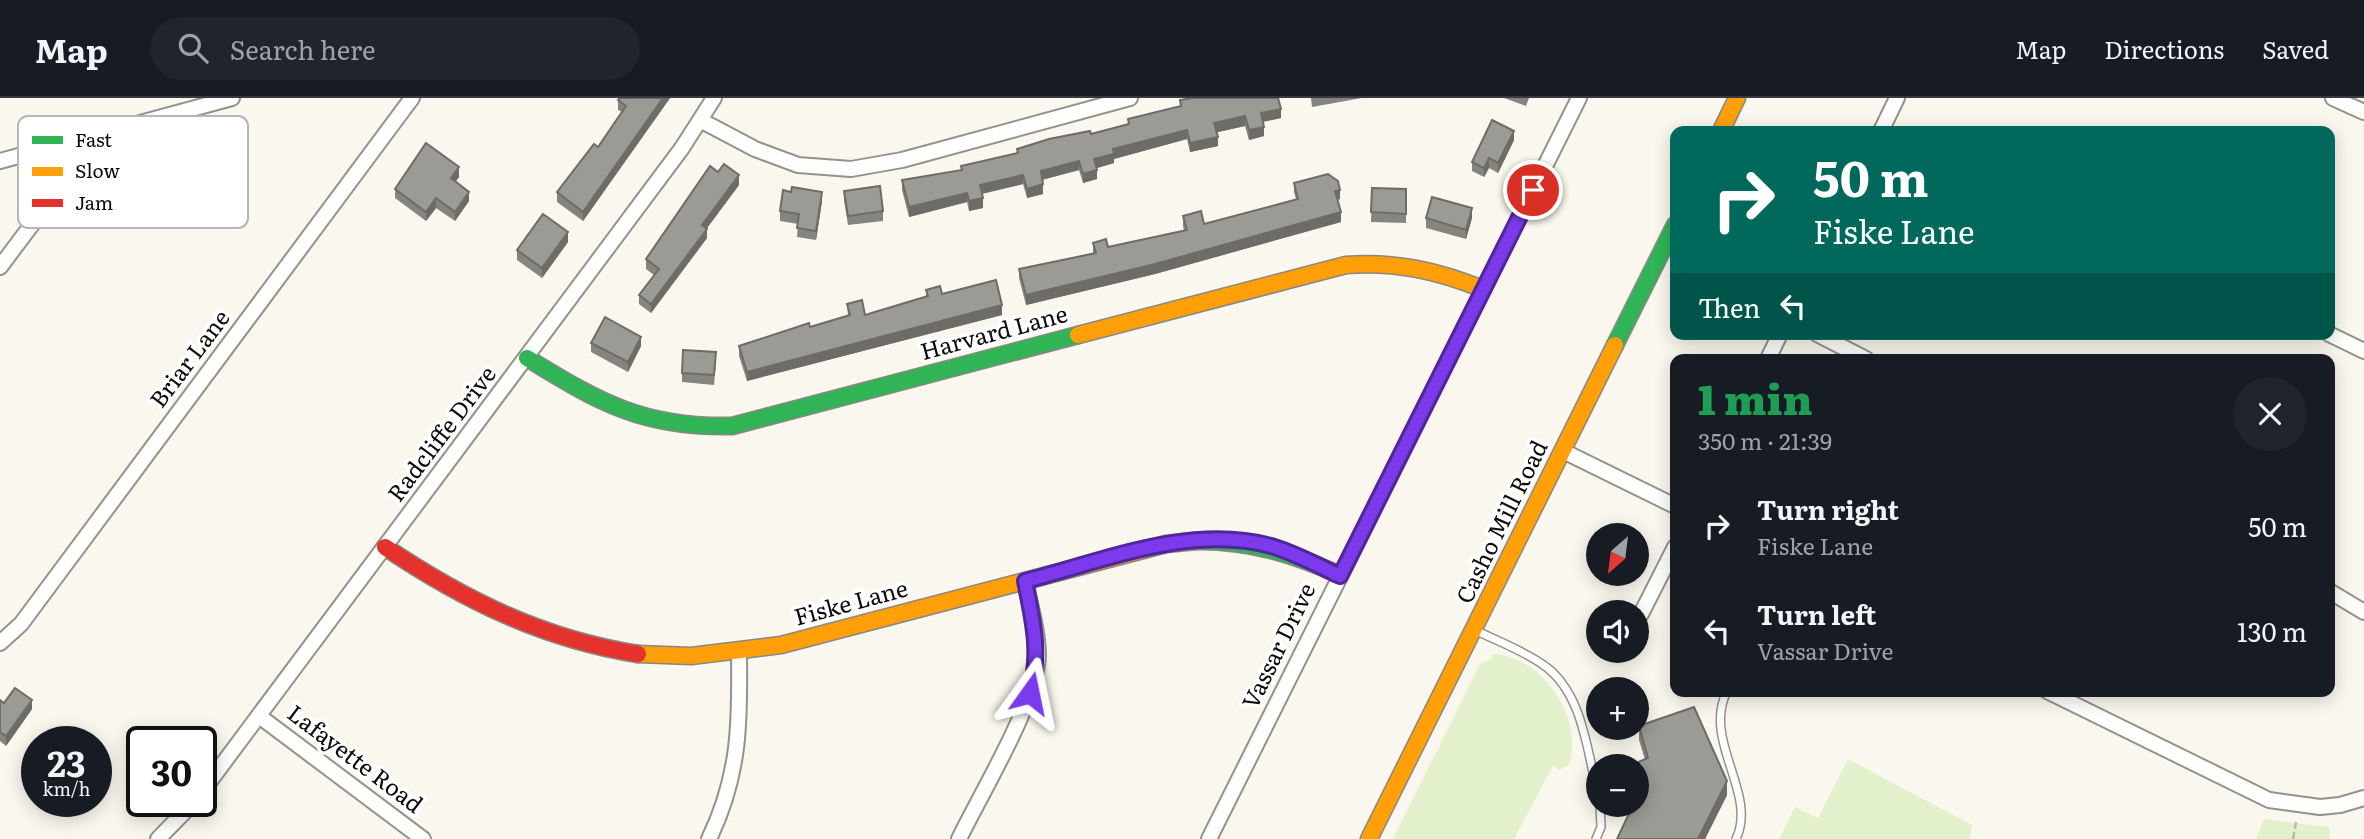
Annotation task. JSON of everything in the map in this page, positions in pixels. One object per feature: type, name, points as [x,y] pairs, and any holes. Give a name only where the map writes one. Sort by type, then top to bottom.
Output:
[{"type":"street","points":[[166,116],[232,98]]},
{"type":"street","name":"Briar Lane","points":[[0,643],[21,624],[412,98]]},
{"type":"street","name":"Radcliffe Drive","points":[[217,772],[702,121],[713,98]]},
{"type":"street","points":[[702,121],[755,149],[798,165],[851,169],[901,160],[1130,98]]},
{"type":"street","name":"Vassar Drive","points":[[1209,839],[1579,98]]},
{"type":"street","points":[[1723,126],[1737,98]]},
{"type":"street","points":[[1888,126],[1897,98]]},
{"type":"street","points":[[2333,98],[2364,113]]},
{"type":"street","points":[[0,161],[18,156]]},
{"type":"street","points":[[0,267],[29,228]]},
{"type":"street","name":"Casho Mill Road","points":[[1369,839],[1670,235]]},
{"type":"street","name":"Harvard Lane","points":[[527,358],[604,405],[632,417],[683,427],[708,428],[732,426],[1346,265],[1376,262],[1422,267],[1483,289]]},
{"type":"street","points":[[2335,337],[2364,351]]},
{"type":"street","points":[[1829,340],[1856,354]]},
{"type":"street","points":[[1563,451],[1670,504]]},
{"type":"street","name":"Fiske Lane","points":[[385,547],[475,605],[569,641],[652,655],[739,653],[776,646],[1166,544],[1205,540],[1244,541],[1270,546],[1340,576]]},
{"type":"street","points":[[1649,600],[1670,557]]},
{"type":"street","points":[[959,839],[1023,710],[1033,683],[1037,637],[1025,581]]},
{"type":"street","points":[[2335,595],[2364,612]]},
{"type":"street","points":[[709,839],[727,795],[738,750],[739,653]]},
{"type":"street","points":[[2059,697],[2269,800],[2320,807],[2340,805],[2364,797]]},
{"type":"street","name":"Lafayette Road","points":[[259,716],[424,839]]},
{"type":"street","points":[[158,839],[179,817]]},
{"type":"lane","points":[[1474,629],[1531,657],[1562,683],[1576,710],[1587,754]]},
{"type":"lane","points":[[1725,697],[1718,720],[1742,821],[1736,839]]},
{"type":"lane","points":[[1596,839],[1601,827],[1601,817]]},
{"type":"path","points":[[2293,839],[2296,822]]},
{"type":"green space","points":[[1492,654],[1510,657],[1527,665],[1555,692],[1565,709],[1571,728],[1569,764],[1560,770],[1553,766],[1514,839],[1393,839],[1480,664],[1492,658]]},
{"type":"green space","points":[[1848,759],[1972,825],[1970,839],[1779,839],[1795,807],[1818,818]]},
{"type":"green space","points":[[2264,819],[2329,827],[2330,839],[2256,839]]},
{"type":"building","points":[[663,98],[583,212],[557,192],[594,144],[598,147],[626,106],[618,100]]},
{"type":"building","points":[[1278,98],[1281,109],[1261,113],[1264,127],[1249,130],[1245,116],[1214,123],[1218,137],[1190,143],[1187,130],[1113,149],[1114,154],[1094,159],[1097,170],[1083,174],[1079,161],[1041,171],[1043,184],[1027,189],[1023,175],[980,185],[983,198],[969,201],[967,193],[909,207],[902,180],[962,170],[961,166],[1018,153],[1017,149],[1049,139],[1090,131],[1091,134],[1129,124],[1128,119],[1181,106],[1180,100]]},
{"type":"building","points":[[1492,120],[1514,131],[1498,163],[1489,158],[1484,168],[1472,162]]},
{"type":"building","points":[[426,143],[459,167],[451,178],[469,192],[455,212],[436,198],[426,212],[395,189]]},
{"type":"building","points":[[724,164],[739,175],[702,225],[707,229],[651,304],[639,295],[659,269],[646,259],[710,166],[718,172]]},
{"type":"building","points":[[1328,174],[1338,181],[1340,190],[1335,191],[1341,212],[1155,264],[1026,295],[1019,269],[1096,253],[1093,243],[1106,239],[1108,247],[1187,230],[1183,216],[1201,211],[1204,224],[1298,199],[1294,183]]},
{"type":"building","points":[[880,186],[883,211],[848,216],[844,191]]},
{"type":"building","points":[[792,187],[822,192],[816,231],[797,228],[799,214],[780,211],[783,190],[791,192]]},
{"type":"building","points":[[1372,188],[1406,189],[1406,214],[1371,212]]},
{"type":"building","points":[[1432,197],[1472,208],[1466,230],[1426,218]]},
{"type":"building","points":[[543,214],[568,232],[542,268],[517,250]]},
{"type":"building","points":[[996,280],[1002,305],[747,372],[739,346],[809,323],[810,327],[850,315],[847,304],[862,300],[865,315],[928,296],[926,290],[940,286],[942,294]]},
{"type":"building","points":[[605,317],[641,337],[628,362],[591,343]]},
{"type":"building","points":[[683,350],[716,352],[714,375],[682,373]]},
{"type":"building","points":[[15,688],[32,700],[6,736],[0,732],[0,700],[4,703]]},
{"type":"building","points":[[1694,707],[1727,781],[1698,839],[1617,839],[1627,817],[1649,817],[1649,754],[1643,740],[1649,740],[1649,723]]},
{"type":"traffic: fast","points":[[1615,345],[1670,235]]},
{"type":"traffic: fast","points":[[527,358],[577,388],[624,410],[673,423],[732,426],[1078,335]]},
{"type":"traffic: fast","points":[[1196,541],[1234,543],[1270,550],[1340,575]]},
{"type":"traffic: slow","points":[[1723,126],[1737,98]]},
{"type":"traffic: slow","points":[[1078,335],[1346,265],[1399,266],[1450,277],[1483,289]]},
{"type":"traffic: slow","points":[[1369,839],[1615,345]]},
{"type":"traffic: slow","points":[[638,654],[691,656],[781,645],[1166,544],[1196,541]]},
{"type":"traffic: jam","points":[[385,547],[445,584],[506,615],[570,638],[638,654]]},
{"type":"route","points":[[1030,693],[1038,657],[1037,637],[1025,581],[1166,544],[1195,540],[1244,541],[1270,546],[1340,576],[1533,190]]}]
